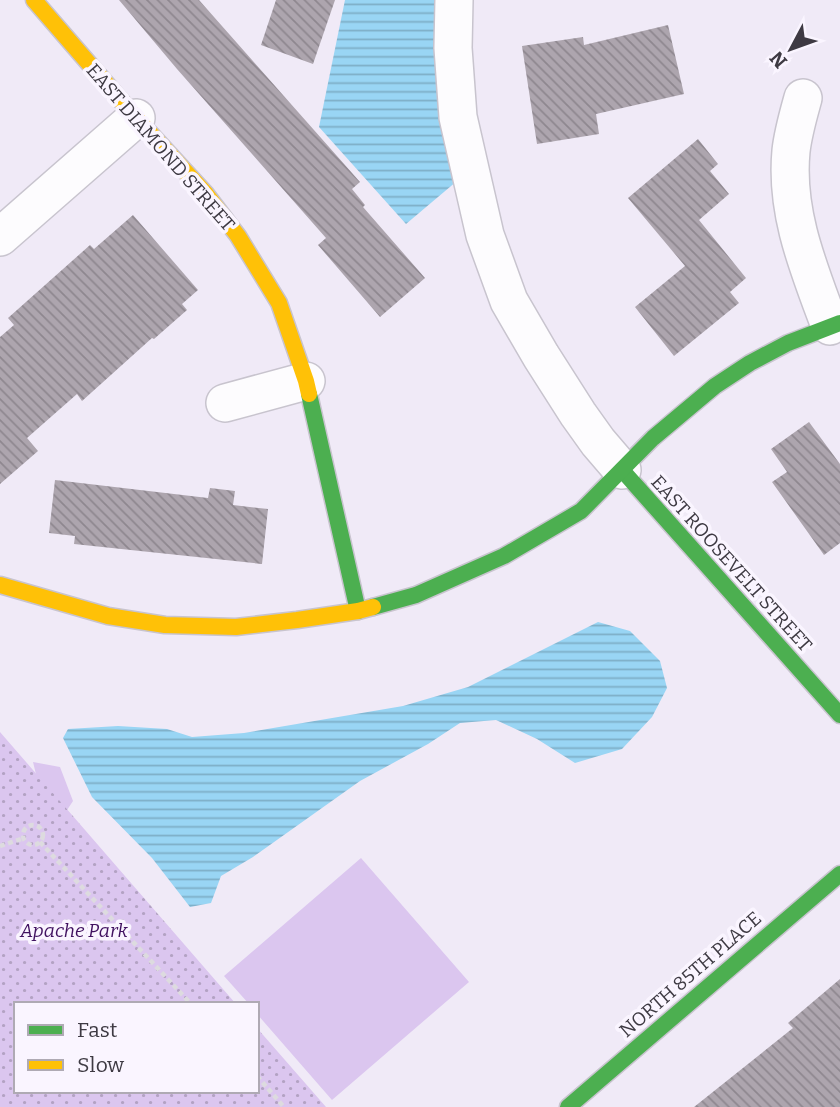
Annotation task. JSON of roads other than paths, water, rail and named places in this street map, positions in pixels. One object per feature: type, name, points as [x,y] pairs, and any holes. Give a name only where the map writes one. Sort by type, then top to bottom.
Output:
[{"type":"street","name":"EAST DIAMOND STREET","points":[[34,0],[206,194],[238,236],[279,303],[306,382],[358,611]]},
{"type":"street","points":[[454,0],[453,48],[458,117],[485,235],[509,301],[541,356],[578,414],[622,470]]},
{"type":"street","points":[[0,585],[108,616],[165,625],[236,627],[298,621],[358,611],[416,595],[504,556],[581,511],[653,438],[715,386],[788,343],[835,325],[805,259],[792,206],[791,151],[803,98]]},
{"type":"street","points":[[0,237],[136,118]]},
{"type":"street","points":[[225,403],[306,382]]},
{"type":"street","name":"EAST ROOSEVELT STREET","points":[[622,470],[840,715]]},
{"type":"street","name":"NORTH 85TH PLACE","points":[[568,1107],[840,873]]},
{"type":"water","points":[[345,0],[454,0],[470,170],[406,224],[319,127]]},
{"type":"water","points":[[598,622],[630,631],[660,661],[667,688],[652,717],[622,749],[575,763],[537,739],[496,720],[460,723],[428,744],[360,781],[253,857],[221,876],[211,903],[190,907],[152,858],[92,797],[63,738],[68,729],[118,726],[167,729],[192,737],[244,733],[403,706],[468,687]]},
{"type":"park label","name":"Apache Park","points":[[74,930]]}]
